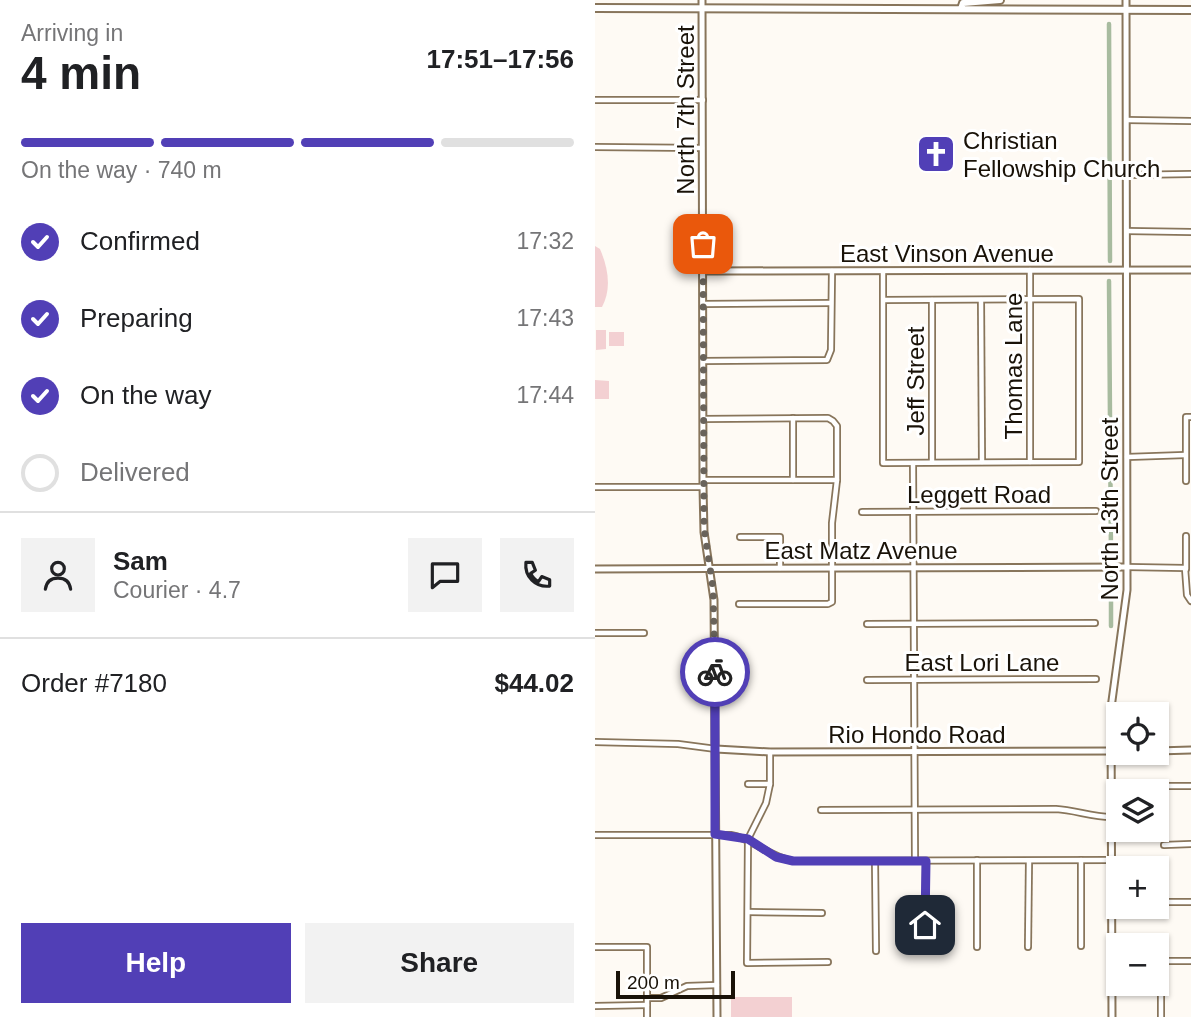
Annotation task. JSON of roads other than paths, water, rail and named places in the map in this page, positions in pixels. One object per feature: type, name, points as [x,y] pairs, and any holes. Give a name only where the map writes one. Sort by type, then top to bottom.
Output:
[{"type":"main road","points":[[961,9],[963,3],[1000,0]]},
{"type":"main road","points":[[595,8],[1191,10]]},
{"type":"street","name":"North 7th Street","points":[[702,0],[703,484],[704,528],[714,600],[717,1017]]},
{"type":"street","name":"North 13th Street","points":[[1112,702],[1125,616],[1127,567],[1126,0]]},
{"type":"street","points":[[595,100],[703,100]]},
{"type":"street","points":[[1126,120],[1191,121]]},
{"type":"street","points":[[595,147],[702,148]]},
{"type":"street","points":[[1126,175],[1191,174]]},
{"type":"street","points":[[1127,232],[1191,232]]},
{"type":"street","name":"Thomas Lane","points":[[1030,270],[1030,462]]},
{"type":"street","name":"East Vinson Avenue","points":[[703,271],[1191,270]]},
{"type":"street","points":[[703,361],[827,360],[831,350],[832,271]]},
{"type":"street","points":[[883,271],[883,300],[883,463],[1079,462],[1079,299],[883,300]]},
{"type":"street","name":"Jeff Street","points":[[932,300],[932,462]]},
{"type":"street","points":[[981,300],[982,462]]},
{"type":"street","points":[[703,304],[831,303]]},
{"type":"street","points":[[1186,481],[1185,454],[1189,417]]},
{"type":"street","points":[[703,418],[828,418],[837,426],[837,480],[832,508],[833,600],[830,604],[739,604]]},
{"type":"street","points":[[793,418],[793,480]]},
{"type":"street","points":[[1127,457],[1185,454]]},
{"type":"street","points":[[913,463],[915,861]]},
{"type":"street","points":[[595,487],[837,480]]},
{"type":"street","name":"Leggett Road","points":[[862,512],[1096,511]]},
{"type":"street","points":[[740,537],[780,537],[780,568]]},
{"type":"street","points":[[1186,537],[1187,596],[1191,601]]},
{"type":"street","points":[[1127,567],[1186,569]]},
{"type":"street","name":"East Matz Avenue","points":[[595,569],[1127,567]]},
{"type":"street","points":[[867,624],[1095,623]]},
{"type":"street","points":[[595,633],[644,633]]},
{"type":"street","name":"East Lori Lane","points":[[867,680],[1096,679]]},
{"type":"street","points":[[595,742],[670,743],[716,749]]},
{"type":"street","name":"Rio Hondo Road","points":[[716,749],[770,752],[1106,751]]},
{"type":"street","points":[[1169,751],[1191,750]]},
{"type":"street","points":[[770,752],[766,803],[748,839],[747,963],[828,962]]},
{"type":"street","points":[[748,784],[769,784]]},
{"type":"street","points":[[1169,786],[1191,786]]},
{"type":"street","points":[[821,810],[1056,809],[1106,817]]},
{"type":"street","points":[[595,835],[715,834],[748,839],[776,857],[793,861],[1106,859]]},
{"type":"street","points":[[1164,845],[1191,845]]},
{"type":"street","points":[[977,860],[977,947]]},
{"type":"street","points":[[1081,860],[1081,946]]},
{"type":"street","points":[[875,861],[876,951]]},
{"type":"street","points":[[925,946],[926,861]]},
{"type":"street","points":[[1028,947],[1029,861]]},
{"type":"street","points":[[1169,902],[1191,902]]},
{"type":"street","points":[[748,912],[822,913]]},
{"type":"street","name":"North 13th Street","points":[[1111,919],[1112,1017]]},
{"type":"street","points":[[595,947],[647,947],[647,1017]]},
{"type":"street","points":[[1169,961],[1191,961]]},
{"type":"street","points":[[647,998],[661,998],[687,986],[717,985]]},
{"type":"street","points":[[1161,996],[1161,1017]]},
{"type":"street","points":[[595,1006],[647,1005]]},
{"type":"waterway","points":[[1109,24],[1110,261]]},
{"type":"waterway","points":[[1109,281],[1111,558]]},
{"type":"waterway","points":[[1111,577],[1111,626]]},
{"type":"place","name":"Christian Fellowship Church","points":[[936,154]]}]
